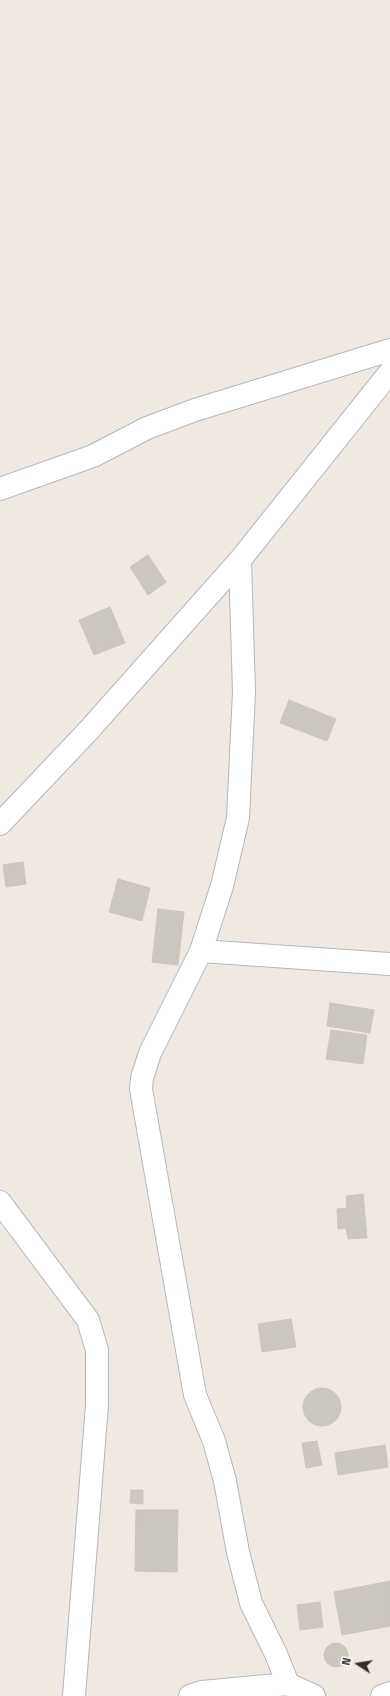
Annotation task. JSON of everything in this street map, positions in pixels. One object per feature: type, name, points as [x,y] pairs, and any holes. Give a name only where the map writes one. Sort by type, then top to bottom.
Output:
[{"type":"street","points":[[0,489],[93,456],[147,428],[195,410],[390,350]]},
{"type":"street","points":[[0,824],[89,730],[240,560],[390,372]]},
{"type":"street","points":[[240,560],[244,692],[238,818],[222,886],[201,951],[150,1053],[142,1078],[141,1089],[195,1395],[214,1441],[225,1481],[238,1552],[251,1604],[276,1654],[288,1684]]},
{"type":"street","points":[[201,951],[390,964]]},
{"type":"street","points":[[0,1202],[88,1320],[97,1350],[97,1405],[74,1696]]},
{"type":"street","points":[[190,1696],[202,1692],[288,1684],[314,1696]]},
{"type":"street","points":[[382,1696],[390,1693]]},
{"type":"building","points":[[148,555],[166,582],[148,595],[130,567]]},
{"type":"building","points":[[110,607],[125,643],[94,655],[79,620]]},
{"type":"building","points":[[289,700],[336,719],[327,741],[280,723]]},
{"type":"building","points":[[23,862],[26,884],[6,887],[3,865]]},
{"type":"building","points":[[118,879],[150,888],[142,921],[109,912]]},
{"type":"building","points":[[158,909],[184,912],[178,965],[152,962]]},
{"type":"building","points":[[330,1003],[374,1010],[370,1033],[327,1026]]},
{"type":"building","points":[[331,1030],[367,1035],[363,1064],[326,1059]]},
{"type":"building","points":[[363,1194],[367,1238],[348,1239],[346,1228],[338,1229],[337,1209],[347,1208],[346,1196]]},
{"type":"building","points":[[291,1319],[296,1347],[262,1352],[258,1324]]},
{"type":"building","points":[[322,1388],[332,1391],[338,1397],[341,1407],[338,1417],[332,1423],[322,1426],[312,1423],[306,1417],[303,1407],[306,1397],[312,1391]]},
{"type":"building","points":[[317,1441],[322,1465],[306,1468],[302,1443]]},
{"type":"building","points":[[385,1445],[388,1467],[338,1475],[335,1453]]},
{"type":"building","points":[[131,1490],[143,1490],[143,1504],[130,1503]]},
{"type":"building","points":[[136,1510],[178,1510],[177,1572],[135,1571]]},
{"type":"building","points":[[390,1581],[390,1626],[342,1635],[334,1592]]},
{"type":"building","points":[[320,1602],[323,1627],[300,1630],[297,1605]]},
{"type":"building","points":[[336,1643],[341,1644],[347,1650],[347,1660],[341,1666],[336,1667],[331,1666],[325,1660],[324,1655],[325,1650],[331,1644]]}]
